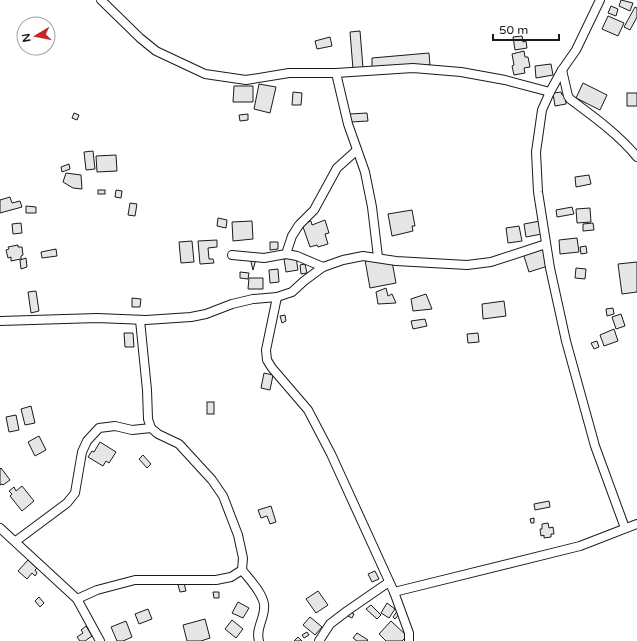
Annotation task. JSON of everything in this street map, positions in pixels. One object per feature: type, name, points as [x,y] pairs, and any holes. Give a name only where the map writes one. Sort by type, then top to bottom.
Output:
[{"type":"street","points":[[101,0],[156,52],[205,74],[246,80],[289,73],[336,73],[413,68],[461,72],[505,80],[550,92]]},
{"type":"street","points":[[600,0],[576,50],[562,70],[542,110],[536,152],[538,192],[546,244],[566,341],[595,446],[625,528]]},
{"type":"street","points":[[562,70],[570,99],[610,130],[628,146],[637,157]]},
{"type":"street","points":[[336,73],[348,124],[365,172],[372,207],[378,257]]},
{"type":"street","points":[[286,254],[292,236],[299,225],[314,210],[337,168],[356,150]]},
{"type":"street","points":[[0,321],[97,318],[140,320],[191,318],[232,304],[254,299],[277,297],[292,292],[323,267],[343,260],[363,256],[378,257],[396,261],[467,265],[491,262],[546,244]]},
{"type":"street","points":[[232,255],[264,258],[286,254],[297,256],[323,267]]},
{"type":"street","points":[[277,297],[266,350],[267,360],[272,368],[308,410],[334,460],[394,592],[409,633],[409,641]]},
{"type":"street","points":[[140,320],[147,390],[148,419],[151,428],[158,434],[179,444],[212,480],[223,496],[238,535],[243,558],[242,570],[260,595],[264,604],[258,629],[259,641]]},
{"type":"street","points":[[16,541],[67,503],[75,493],[82,452],[87,440],[99,428],[115,426],[132,430],[151,428]]},
{"type":"street","points":[[394,592],[580,546],[637,524]]},
{"type":"street","points":[[0,528],[16,541],[77,599],[100,641]]},
{"type":"street","points":[[77,599],[97,590],[135,580],[216,580],[231,577],[242,570]]},
{"type":"street","points":[[319,641],[330,624],[346,611],[389,582]]},
{"type":"building","points":[[621,0],[633,3],[630,11],[619,6]]},
{"type":"building","points":[[611,6],[618,9],[616,16],[608,13]]},
{"type":"building","points":[[635,7],[637,8],[637,17],[630,30],[624,27]]},
{"type":"building","points":[[608,16],[624,23],[618,36],[602,29]]},
{"type":"building","points":[[360,31],[363,68],[353,69],[350,32]]},
{"type":"building","points":[[522,36],[523,42],[526,41],[527,48],[515,50],[513,37]]},
{"type":"building","points":[[330,37],[332,46],[317,49],[315,41]]},
{"type":"building","points":[[524,51],[525,57],[528,57],[530,67],[524,68],[525,73],[514,75],[512,54]]},
{"type":"building","points":[[429,53],[430,65],[372,69],[372,58]]},
{"type":"building","points":[[551,64],[553,75],[536,78],[535,66]]},
{"type":"building","points":[[583,83],[607,95],[600,110],[576,98]]},
{"type":"building","points":[[259,84],[276,87],[270,113],[254,109]]},
{"type":"building","points":[[234,86],[253,86],[253,102],[233,102]]},
{"type":"building","points":[[293,92],[302,93],[301,105],[292,105]]},
{"type":"building","points":[[561,92],[562,95],[565,95],[566,104],[555,106],[553,93]]},
{"type":"building","points":[[627,93],[637,93],[637,106],[627,106]]},
{"type":"building","points":[[74,113],[79,115],[77,120],[72,118]]},
{"type":"building","points":[[367,113],[368,121],[351,122],[350,114]]},
{"type":"building","points":[[248,114],[248,120],[240,121],[239,115]]},
{"type":"building","points":[[93,151],[95,169],[86,170],[84,152]]},
{"type":"building","points":[[116,155],[117,171],[97,172],[96,156]]},
{"type":"building","points":[[69,164],[70,169],[62,172],[61,167]]},
{"type":"building","points":[[66,173],[81,175],[82,189],[73,188],[63,182]]},
{"type":"building","points":[[589,175],[591,184],[576,187],[575,177]]},
{"type":"building","points":[[98,190],[105,190],[105,194],[98,194]]},
{"type":"building","points":[[116,190],[122,191],[121,198],[115,197]]},
{"type":"building","points":[[10,197],[12,203],[20,201],[22,207],[0,213],[0,200]]},
{"type":"building","points":[[130,203],[137,204],[135,216],[128,215]]},
{"type":"building","points":[[26,206],[36,207],[36,213],[26,213]]},
{"type":"building","points":[[572,207],[574,214],[557,217],[556,210]]},
{"type":"building","points":[[590,208],[591,222],[577,223],[576,209]]},
{"type":"building","points":[[412,210],[415,226],[412,226],[413,231],[392,236],[388,214]]},
{"type":"building","points":[[218,218],[227,220],[226,228],[217,226]]},
{"type":"building","points":[[325,220],[329,233],[325,234],[328,244],[318,247],[317,245],[310,247],[302,224],[311,221],[312,225]]},
{"type":"building","points":[[252,221],[253,239],[233,241],[232,222]]},
{"type":"building","points":[[540,221],[542,234],[526,237],[524,224]]},
{"type":"building","points":[[21,223],[22,233],[13,234],[12,224]]},
{"type":"building","points":[[593,223],[594,230],[583,231],[583,224]]},
{"type":"building","points":[[519,226],[522,241],[508,243],[506,228]]},
{"type":"building","points":[[577,238],[579,252],[560,254],[559,240]]},
{"type":"building","points":[[217,240],[217,247],[208,248],[209,259],[213,259],[214,263],[200,264],[198,241]]},
{"type":"building","points":[[192,241],[194,262],[181,263],[179,242]]},
{"type":"building","points":[[270,242],[278,242],[278,249],[270,250]]},
{"type":"building","points":[[18,245],[18,247],[22,247],[23,255],[21,256],[21,259],[11,261],[11,257],[8,258],[6,250],[9,249],[8,247]]},
{"type":"building","points":[[586,246],[587,253],[581,254],[580,247]]},
{"type":"building","points":[[542,247],[548,266],[529,272],[523,253]]},
{"type":"building","points":[[56,249],[57,256],[42,258],[41,252]]},
{"type":"building","points":[[391,256],[396,283],[370,288],[365,260]]},
{"type":"building","points":[[296,257],[298,270],[286,272],[284,259]]},
{"type":"building","points":[[26,258],[27,267],[21,269],[20,260]]},
{"type":"building","points":[[250,258],[256,259],[253,270]]},
{"type":"building","points":[[637,262],[637,292],[622,294],[618,264]]},
{"type":"building","points":[[305,264],[307,273],[301,274],[300,265]]},
{"type":"building","points":[[576,268],[586,269],[585,279],[575,278]]},
{"type":"building","points":[[278,269],[279,282],[270,283],[269,270]]},
{"type":"building","points":[[240,272],[249,273],[248,279],[240,278]]},
{"type":"building","points":[[249,278],[263,278],[263,289],[248,289]]},
{"type":"building","points":[[386,288],[388,296],[392,294],[396,303],[378,304],[376,292]]},
{"type":"building","points":[[36,291],[39,311],[31,313],[28,292]]},
{"type":"building","points":[[426,294],[432,309],[413,311],[411,299]]},
{"type":"building","points":[[132,298],[141,299],[140,307],[132,307]]},
{"type":"building","points":[[504,301],[506,316],[483,319],[482,304]]},
{"type":"building","points":[[613,308],[614,314],[607,316],[606,309]]},
{"type":"building","points":[[621,314],[625,326],[616,329],[612,317]]},
{"type":"building","points":[[285,315],[286,321],[282,323],[280,316]]},
{"type":"building","points":[[425,319],[427,326],[413,329],[411,321]]},
{"type":"building","points":[[614,329],[618,341],[604,346],[600,335]]},
{"type":"building","points":[[124,333],[133,333],[134,347],[125,347]]},
{"type":"building","points":[[478,333],[479,342],[468,343],[467,334]]},
{"type":"building","points":[[597,341],[599,347],[594,349],[591,343]]},
{"type":"building","points":[[264,373],[273,375],[270,390],[261,388]]},
{"type":"building","points":[[207,402],[214,402],[214,414],[207,414]]},
{"type":"building","points":[[31,406],[35,423],[25,425],[21,409]]},
{"type":"building","points":[[16,415],[19,430],[9,432],[6,417]]},
{"type":"building","points":[[39,436],[46,450],[35,456],[28,442]]},
{"type":"building","points":[[100,442],[116,452],[109,463],[106,461],[103,466],[88,457],[92,451],[94,452]]},
{"type":"building","points":[[143,455],[151,464],[147,468],[139,459]]},
{"type":"building","points":[[1,468],[10,480],[3,485],[0,485]]},
{"type":"building","points":[[22,486],[34,501],[22,511],[10,496],[12,494],[9,491],[14,487],[16,491]]},
{"type":"building","points":[[549,501],[550,507],[535,510],[534,504]]},
{"type":"building","points":[[271,506],[276,522],[270,524],[267,516],[261,518],[258,510]]},
{"type":"building","points":[[534,518],[534,523],[531,523],[530,519]]},
{"type":"building","points":[[548,523],[549,528],[553,527],[554,534],[551,534],[551,537],[544,538],[544,535],[541,536],[540,529],[542,529],[542,524]]},
{"type":"building","points":[[28,560],[37,568],[35,570],[37,573],[35,576],[32,573],[27,579],[18,571]]},
{"type":"building","points":[[375,571],[379,579],[372,582],[368,574]]},
{"type":"building","points":[[184,583],[186,591],[180,592],[178,585]]},
{"type":"building","points":[[318,591],[328,605],[316,613],[306,599]]},
{"type":"building","points":[[213,592],[219,592],[219,598],[214,598]]},
{"type":"building","points":[[39,597],[44,603],[40,607],[35,601]]},
{"type":"building","points":[[238,602],[249,608],[243,618],[232,613]]},
{"type":"building","points":[[387,603],[395,609],[389,618],[381,613]]},
{"type":"building","points":[[371,605],[381,615],[377,619],[366,609]]},
{"type":"building","points":[[148,609],[152,619],[139,624],[135,614]]},
{"type":"building","points":[[398,610],[401,612],[395,619],[393,617]]},
{"type":"building","points":[[350,612],[354,614],[352,618],[348,616]]},
{"type":"building","points":[[310,617],[322,627],[315,635],[303,625]]},
{"type":"building","points":[[205,619],[210,638],[201,641],[187,641],[183,625]]},
{"type":"building","points":[[232,620],[243,629],[236,638],[225,629]]},
{"type":"building","points":[[126,621],[132,637],[123,641],[117,641],[111,627]]},
{"type":"building","points":[[391,621],[407,636],[402,641],[386,641],[379,634]]},
{"type":"building","points":[[86,626],[92,636],[85,641],[80,641],[77,637],[83,633],[81,630]]},
{"type":"building","points":[[307,632],[309,635],[304,638],[302,635]]},
{"type":"building","points":[[357,633],[368,640],[357,641],[353,638]]},
{"type":"building","points":[[298,637],[302,641],[294,641]]}]
